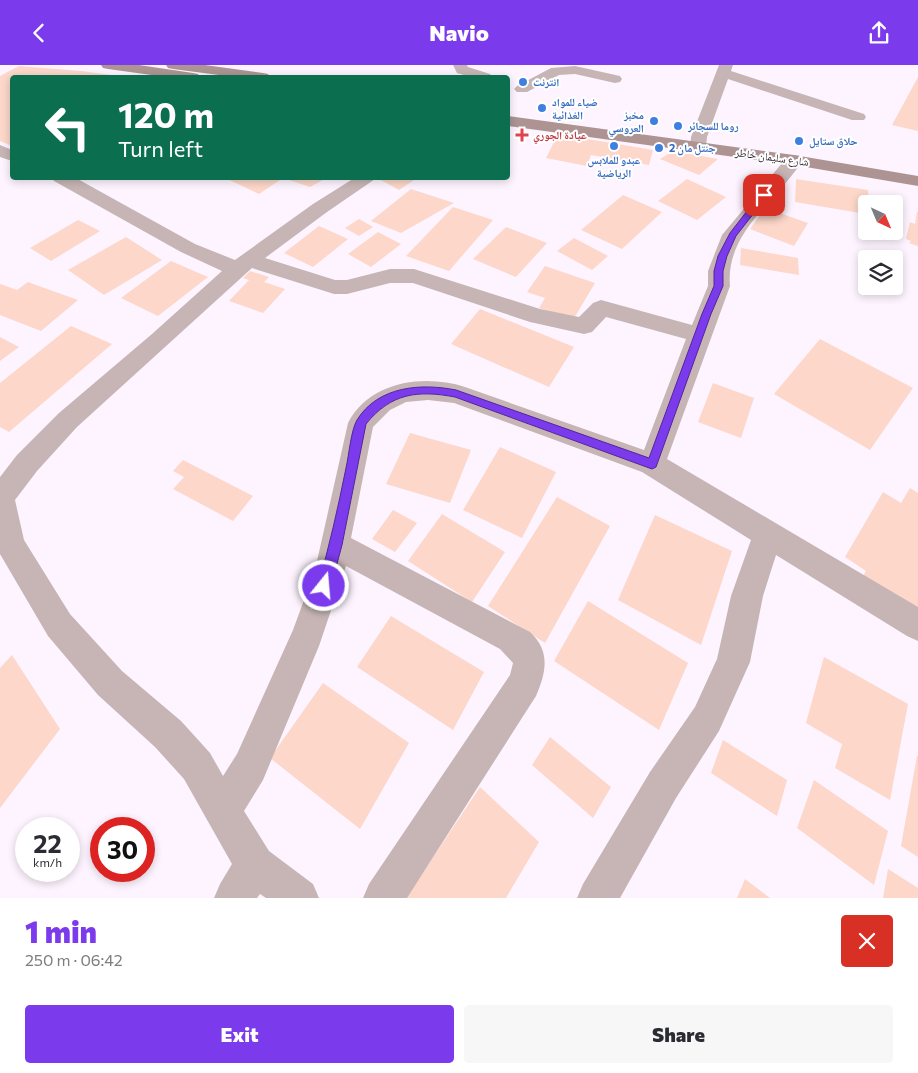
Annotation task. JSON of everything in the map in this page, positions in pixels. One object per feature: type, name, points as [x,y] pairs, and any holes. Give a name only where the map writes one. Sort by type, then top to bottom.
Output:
[{"type":"main road","points":[[108,65],[182,75]]},
{"type":"main road","points":[[173,65],[248,75]]},
{"type":"main road","name":"شارع سليمان خاطر","points":[[510,107],[918,181]]},
{"type":"main road","name":"شارع سليمان خاطر","points":[[510,121],[699,142],[918,171]]},
{"type":"street","points":[[460,65],[462,70],[478,75]]},
{"type":"street","points":[[699,142],[725,69],[858,117]]},
{"type":"street","points":[[510,107],[522,93],[515,86],[556,71],[575,70],[615,79]]},
{"type":"street","points":[[652,464],[719,286],[718,271],[732,235],[764,195],[787,171],[794,160]]},
{"type":"street","points":[[65,180],[188,248],[334,287],[347,287],[390,276],[414,276],[538,316],[584,326],[601,308],[700,335]]},
{"type":"street","points":[[300,898],[255,865],[197,766],[168,734],[110,683],[59,625],[10,544],[1,497],[27,463],[68,420],[160,340],[243,264],[320,208],[364,180]]},
{"type":"street","points":[[222,811],[250,767],[305,643],[330,570],[361,423],[373,409],[388,398],[405,391],[438,390],[456,394],[652,464],[918,625]]},
{"type":"street","points":[[596,898],[663,785],[707,719],[733,662],[747,597],[768,534]]},
{"type":"street","points":[[336,545],[511,638],[525,649],[531,664],[524,684],[383,898]]},
{"type":"street","points":[[234,898],[255,865]]},
{"type":"building","points":[[19,66],[112,75],[10,75],[10,145],[0,141],[0,76]]},
{"type":"building","points":[[918,77],[918,131],[892,125]]},
{"type":"building","points":[[558,134],[653,150],[649,165],[591,155],[587,166],[546,158]]},
{"type":"building","points":[[673,151],[718,159],[699,175],[660,159]]},
{"type":"building","points":[[687,179],[726,197],[697,220],[658,201]]},
{"type":"building","points":[[796,179],[868,190],[868,195],[858,195],[858,213],[795,202]]},
{"type":"building","points":[[229,180],[280,180],[259,194]]},
{"type":"building","points":[[289,180],[323,180],[310,187]]},
{"type":"building","points":[[381,180],[414,180],[399,190]]},
{"type":"building","points":[[411,189],[454,203],[401,233],[371,221]]},
{"type":"building","points":[[623,195],[662,212],[622,249],[581,230]]},
{"type":"building","points":[[453,207],[493,220],[449,271],[406,256]]},
{"type":"building","points":[[765,208],[808,223],[794,246],[750,229]]},
{"type":"building","points":[[917,212],[918,246],[909,243],[911,241],[906,239],[910,222],[915,224]]},
{"type":"building","points":[[359,219],[373,227],[359,236],[345,228]]},
{"type":"building","points":[[78,220],[100,231],[51,261],[30,248]]},
{"type":"building","points":[[319,226],[348,239],[313,267],[284,253]]},
{"type":"building","points":[[506,227],[547,243],[516,277],[473,259]]},
{"type":"building","points":[[378,232],[401,244],[371,267],[348,254]]},
{"type":"building","points":[[126,237],[162,260],[104,295],[68,270]]},
{"type":"building","points":[[574,238],[608,256],[592,270],[557,251]]},
{"type":"building","points":[[741,248],[798,258],[799,275],[740,265]]},
{"type":"building","points":[[171,261],[208,277],[158,316],[121,298]]},
{"type":"building","points":[[545,266],[595,283],[573,320],[539,308],[545,298],[527,292]]},
{"type":"building","points":[[250,271],[269,277],[264,282],[285,289],[263,313],[229,301],[249,280],[243,278]]},
{"type":"building","points":[[28,282],[78,300],[41,331],[0,315],[0,284],[17,290]]},
{"type":"building","points":[[480,309],[574,347],[549,387],[451,344]]},
{"type":"building","points":[[71,326],[112,344],[9,432],[0,427],[0,383]]},
{"type":"building","points":[[0,337],[19,347],[0,361]]},
{"type":"building","points":[[820,339],[913,388],[870,450],[774,394]]},
{"type":"building","points":[[713,383],[754,398],[741,438],[698,422]]},
{"type":"building","points":[[410,433],[471,450],[450,503],[386,484]]},
{"type":"building","points":[[500,447],[556,472],[522,538],[463,510]]},
{"type":"building","points":[[183,460],[253,496],[233,521],[173,489],[184,477],[173,471]]},
{"type":"building","points":[[910,488],[918,493],[918,618],[861,580],[866,571],[845,557],[883,492],[901,503]]},
{"type":"building","points":[[557,497],[610,526],[545,643],[488,606]]},
{"type":"building","points":[[393,510],[417,523],[395,552],[372,539]]},
{"type":"building","points":[[442,514],[505,552],[472,602],[408,561]]},
{"type":"building","points":[[655,515],[732,551],[701,645],[618,600]]},
{"type":"building","points":[[588,601],[688,663],[659,730],[554,661]]},
{"type":"building","points":[[391,616],[484,672],[453,730],[357,667]]},
{"type":"building","points":[[12,655],[60,729],[0,808],[0,668]]},
{"type":"building","points":[[824,657],[908,704],[890,800],[835,768],[842,744],[806,723]]},
{"type":"building","points":[[323,683],[409,743],[360,829],[270,758]]},
{"type":"building","points":[[550,737],[611,787],[593,818],[532,765]]},
{"type":"building","points":[[723,740],[787,780],[777,816],[711,773]]},
{"type":"building","points":[[918,756],[918,857],[901,846]]},
{"type":"building","points":[[814,780],[888,831],[874,885],[797,828]]},
{"type":"building","points":[[480,787],[539,842],[506,898],[406,898]]},
{"type":"building","points":[[888,869],[918,888],[918,898],[883,898]]},
{"type":"building","points":[[745,879],[770,898],[737,898]]},
{"type":"place","name":"انترنت","points":[[523,82]]},
{"type":"place","name":"ضياء للمواد الغذائية","points":[[542,108]]},
{"type":"place","name":"مخبز العروسي","points":[[654,121]]},
{"type":"place","name":"روما للسجائر","points":[[678,126]]},
{"type":"place","name":"عيادة الجوري","points":[[522,135]]},
{"type":"place","name":"حلاق ستايل","points":[[799,141]]},
{"type":"place","name":"عبدو للملابس الرياضية","points":[[614,146]]},
{"type":"place","name":"جنتل مان 2","points":[[659,148]]},
{"type":"route","points":[[324,586],[336,545],[361,423],[373,409],[388,398],[405,391],[421,389],[456,394],[652,464],[719,286],[718,271],[723,256],[732,235],[764,195]]}]
